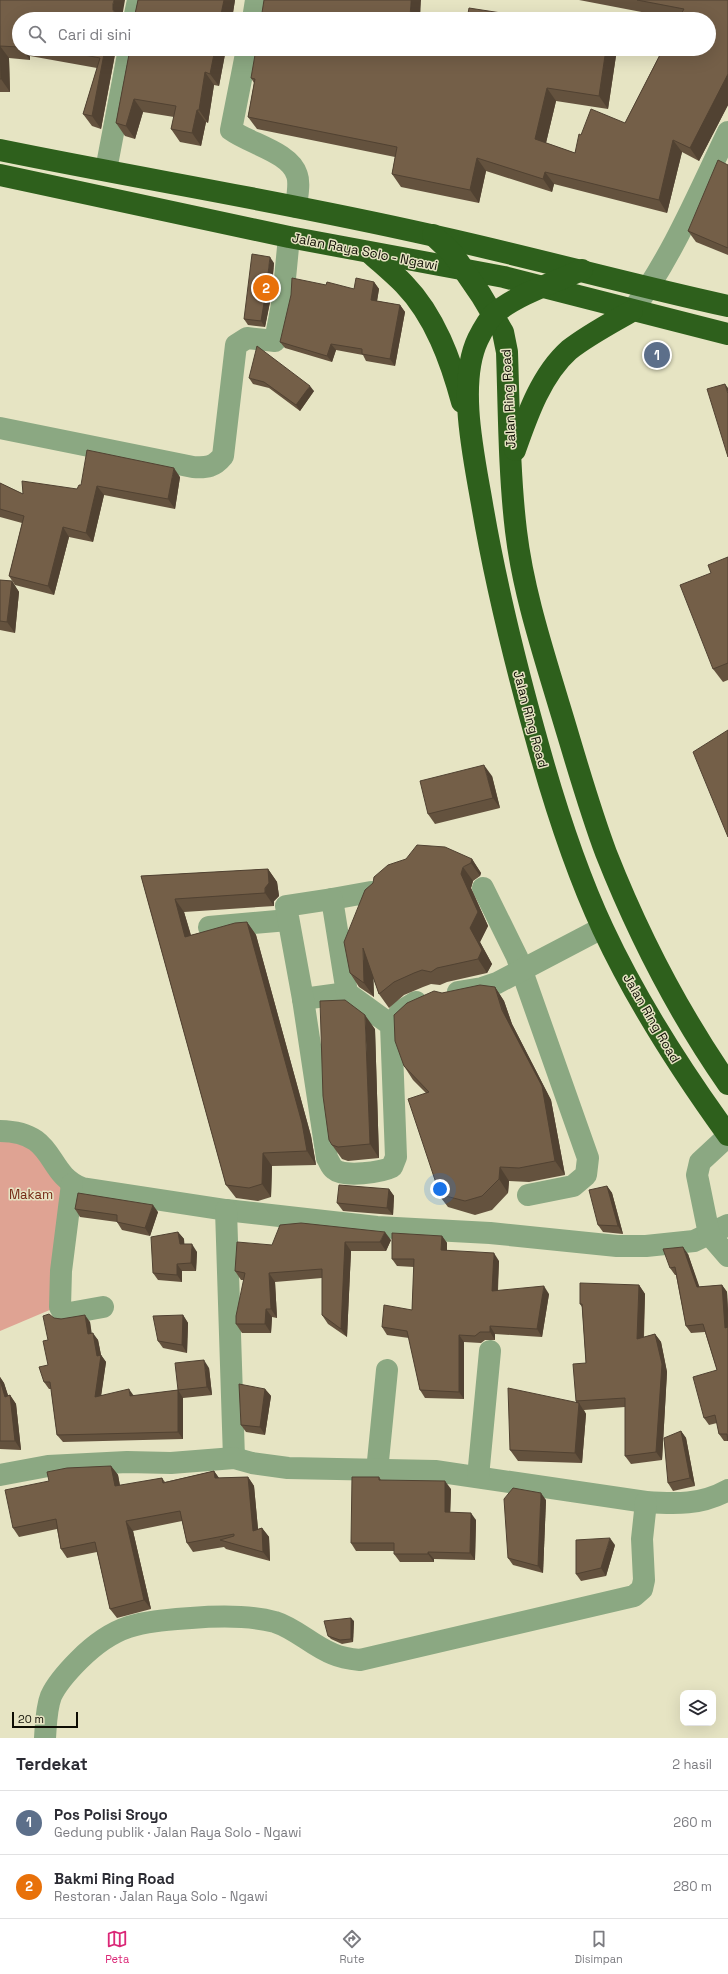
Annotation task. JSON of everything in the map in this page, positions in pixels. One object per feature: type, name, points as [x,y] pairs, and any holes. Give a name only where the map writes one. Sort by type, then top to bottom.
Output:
[{"type":"highway","points":[[0,150],[433,235],[582,270],[648,289],[728,306]]},
{"type":"highway","name":"Jalan Raya Solo - Ngawi","points":[[0,175],[289,237],[464,270],[542,287],[632,311],[728,334]]},
{"type":"highway","points":[[433,235],[453,254],[493,315],[542,287],[582,270]]},
{"type":"highway","points":[[369,253],[405,285],[426,312],[442,343],[456,380],[471,436]]},
{"type":"highway","points":[[511,459],[528,413],[548,376],[568,351],[632,311]]},
{"type":"highway","name":"Jalan Ring Road","points":[[728,1084],[689,1024],[665,982],[625,900],[584,788],[555,692],[524,577],[516,532],[511,459],[507,352],[503,332],[493,315],[479,337],[471,359],[469,371],[471,436],[489,544],[525,697],[546,776],[573,855],[600,922],[661,1037],[694,1088],[728,1136]]},
{"type":"street","points":[[135,12],[138,0]]},
{"type":"street","points":[[254,12],[256,0]]},
{"type":"street","points":[[106,170],[128,56]]},
{"type":"street","points":[[246,56],[232,130],[289,161],[298,176],[296,207]]},
{"type":"street","points":[[632,311],[648,289],[678,234],[728,132]]},
{"type":"street","points":[[0,428],[193,467],[206,468],[216,464],[223,456],[236,345],[247,338],[275,341],[284,299],[289,237]]},
{"type":"street","points":[[483,888],[519,964],[588,1158],[586,1175],[573,1186],[528,1195]]},
{"type":"street","points":[[371,892],[286,906],[303,999],[327,1158],[334,1170],[345,1173],[382,1172],[392,1167],[396,1156],[391,1025],[402,1010],[414,1003],[442,995],[482,988],[497,983],[519,964],[600,922]]},
{"type":"street","points":[[332,899],[346,993]]},
{"type":"street","points":[[209,927],[288,920]]},
{"type":"street","points":[[303,999],[346,993],[391,1025]]},
{"type":"street","points":[[0,1131],[17,1131],[32,1137],[44,1147],[64,1176],[72,1184],[82,1188],[226,1210],[377,1227],[490,1233],[617,1246],[646,1246],[694,1241],[718,1230]]},
{"type":"street","points":[[728,1136],[704,1158],[698,1168],[697,1175],[728,1256]]},
{"type":"street","points":[[72,1184],[61,1271],[60,1307],[64,1314],[103,1307]]},
{"type":"street","points":[[226,1210],[234,1458]]},
{"type":"street","points":[[478,1477],[490,1351]]},
{"type":"street","points":[[377,1471],[387,1370]]},
{"type":"street","points":[[0,1475],[48,1466],[127,1462],[171,1463],[234,1458],[252,1463],[288,1468],[435,1472],[646,1502],[680,1504],[701,1502],[728,1490]]},
{"type":"street","points":[[45,1738],[48,1708],[51,1696],[70,1669],[94,1645],[123,1628],[166,1620],[207,1617],[258,1620],[286,1626],[332,1654],[343,1658],[360,1660],[634,1596],[642,1590],[644,1580],[642,1539],[646,1502]]},
{"type":"green space","name":"Makam","points":[[0,1138],[37,1150],[63,1186],[52,1309],[0,1331]]},
{"type":"building","points":[[0,0],[114,0],[114,12],[12,12],[12,47],[0,46]]},
{"type":"building","points":[[138,0],[224,0],[221,12],[135,12]]},
{"type":"building","points":[[264,0],[411,0],[410,12],[262,12]]},
{"type":"building","points":[[637,0],[728,0],[728,74],[690,148],[673,140],[659,200],[545,172],[543,179],[477,158],[470,190],[392,174],[397,147],[248,117],[255,79],[251,78],[255,56],[605,56],[599,96],[547,88],[535,139],[575,153],[579,134],[581,135],[591,109],[625,123],[659,56],[716,56],[716,12],[682,12],[684,9]]},
{"type":"building","points":[[469,8],[495,12],[468,12]]},
{"type":"building","points":[[0,46],[1,79],[0,79]]},
{"type":"building","points":[[90,56],[104,56],[92,116],[83,114],[100,58]]},
{"type":"building","points":[[129,56],[214,56],[210,74],[205,72],[199,110],[197,110],[192,133],[171,129],[176,106],[134,99],[126,126],[116,123]]},
{"type":"building","points":[[718,160],[728,165],[728,248],[688,231]]},
{"type":"building","points":[[252,254],[270,257],[261,321],[244,319]]},
{"type":"building","points":[[292,278],[326,285],[327,282],[354,289],[356,278],[374,282],[371,300],[400,305],[390,359],[362,354],[362,349],[331,344],[327,356],[280,342],[291,295]]},
{"type":"building","points":[[257,346],[310,386],[296,405],[264,382],[249,378]]},
{"type":"building","points":[[725,384],[728,394],[728,457],[707,389]]},
{"type":"building","points":[[87,450],[174,468],[168,499],[97,486],[86,533],[63,527],[48,586],[9,576],[24,516],[0,509],[0,483],[23,494],[22,481],[77,489],[79,485],[81,485]]},
{"type":"building","points":[[728,557],[728,663],[713,669],[680,585],[711,573],[708,565]]},
{"type":"building","points":[[0,580],[12,581],[7,622],[0,621]]},
{"type":"building","points":[[728,730],[728,837],[693,752]]},
{"type":"building","points":[[484,765],[493,798],[428,814],[420,781]]},
{"type":"building","points":[[417,845],[445,847],[472,859],[471,863],[463,867],[461,874],[478,912],[470,928],[482,950],[478,959],[437,968],[431,972],[422,970],[394,982],[379,994],[363,948],[364,983],[350,973],[344,942],[365,890],[373,883],[374,877],[388,865],[406,859]]},
{"type":"building","points":[[268,869],[269,883],[265,888],[265,893],[175,899],[185,937],[235,923],[247,922],[302,1123],[307,1151],[263,1153],[262,1184],[249,1188],[226,1185],[141,876]]},
{"type":"building","points":[[480,985],[495,987],[502,1010],[542,1086],[555,1161],[519,1168],[500,1167],[499,1179],[482,1196],[465,1201],[438,1194],[438,1189],[408,1099],[429,1092],[404,1066],[395,1041],[394,1015],[407,1003],[434,991],[442,993]]},
{"type":"building","points":[[345,1000],[365,1015],[370,1144],[338,1147],[332,1145],[329,1140],[323,1096],[320,1001]]},
{"type":"building","points":[[339,1185],[389,1189],[387,1208],[337,1203]]},
{"type":"building","points":[[607,1186],[618,1226],[598,1225],[589,1190]]},
{"type":"building","points":[[78,1193],[153,1205],[145,1228],[117,1222],[117,1215],[75,1209]]},
{"type":"building","points":[[301,1223],[385,1232],[380,1242],[345,1242],[341,1329],[322,1315],[322,1269],[269,1273],[271,1309],[266,1309],[265,1324],[236,1324],[236,1316],[245,1273],[235,1271],[237,1242],[272,1245],[280,1225]]},
{"type":"building","points":[[178,1232],[180,1244],[192,1244],[191,1263],[177,1264],[177,1275],[153,1273],[151,1237]]},
{"type":"building","points":[[392,1233],[442,1236],[441,1250],[494,1253],[492,1291],[544,1286],[537,1329],[490,1326],[490,1332],[480,1332],[475,1336],[459,1335],[459,1392],[420,1390],[407,1331],[382,1327],[384,1305],[412,1310],[414,1259],[392,1259]]},
{"type":"building","points":[[683,1247],[697,1287],[722,1285],[725,1328],[728,1327],[728,1441],[727,1434],[719,1434],[715,1415],[704,1418],[693,1377],[717,1370],[703,1324],[686,1326],[675,1267],[670,1268],[663,1249]]},
{"type":"building","points":[[580,1283],[639,1285],[637,1339],[655,1334],[662,1364],[656,1452],[625,1456],[625,1398],[576,1401],[573,1364],[586,1363],[582,1304],[580,1304]]},
{"type":"building","points":[[49,1314],[54,1318],[61,1319],[85,1315],[88,1334],[93,1333],[97,1356],[101,1355],[95,1397],[129,1389],[130,1396],[178,1390],[178,1432],[57,1435],[50,1382],[44,1382],[39,1367],[48,1365],[43,1341],[48,1340],[43,1316]]},
{"type":"building","points":[[183,1315],[182,1345],[158,1341],[153,1316]]},
{"type":"building","points":[[204,1360],[207,1387],[178,1390],[175,1363]]},
{"type":"building","points":[[0,1380],[5,1397],[10,1395],[15,1441],[0,1441]]},
{"type":"building","points":[[239,1384],[265,1389],[260,1427],[241,1425]]},
{"type":"building","points":[[508,1388],[579,1403],[575,1453],[510,1450]]},
{"type":"building","points":[[681,1431],[690,1478],[668,1483],[664,1438]]},
{"type":"building","points":[[111,1466],[115,1486],[162,1478],[163,1483],[214,1471],[215,1478],[248,1477],[253,1531],[262,1528],[263,1552],[220,1540],[234,1536],[234,1534],[187,1543],[180,1511],[126,1521],[144,1600],[110,1609],[95,1542],[61,1549],[56,1519],[13,1528],[5,1490],[49,1481],[47,1472],[67,1468]]},
{"type":"building","points":[[352,1477],[379,1477],[379,1480],[445,1481],[445,1512],[471,1513],[470,1553],[428,1552],[428,1554],[394,1554],[394,1543],[351,1543]]},
{"type":"building","points":[[513,1488],[541,1493],[538,1566],[508,1558],[504,1499]]},
{"type":"building","points":[[610,1538],[601,1568],[576,1574],[576,1540]]},
{"type":"building","points":[[351,1618],[351,1639],[340,1640],[328,1636],[324,1621]]},
{"type":"place","name":"Bakmi Ring Road","points":[[266,288]]},
{"type":"place","name":"Pos Polisi Sroyo","points":[[657,355]]}]
